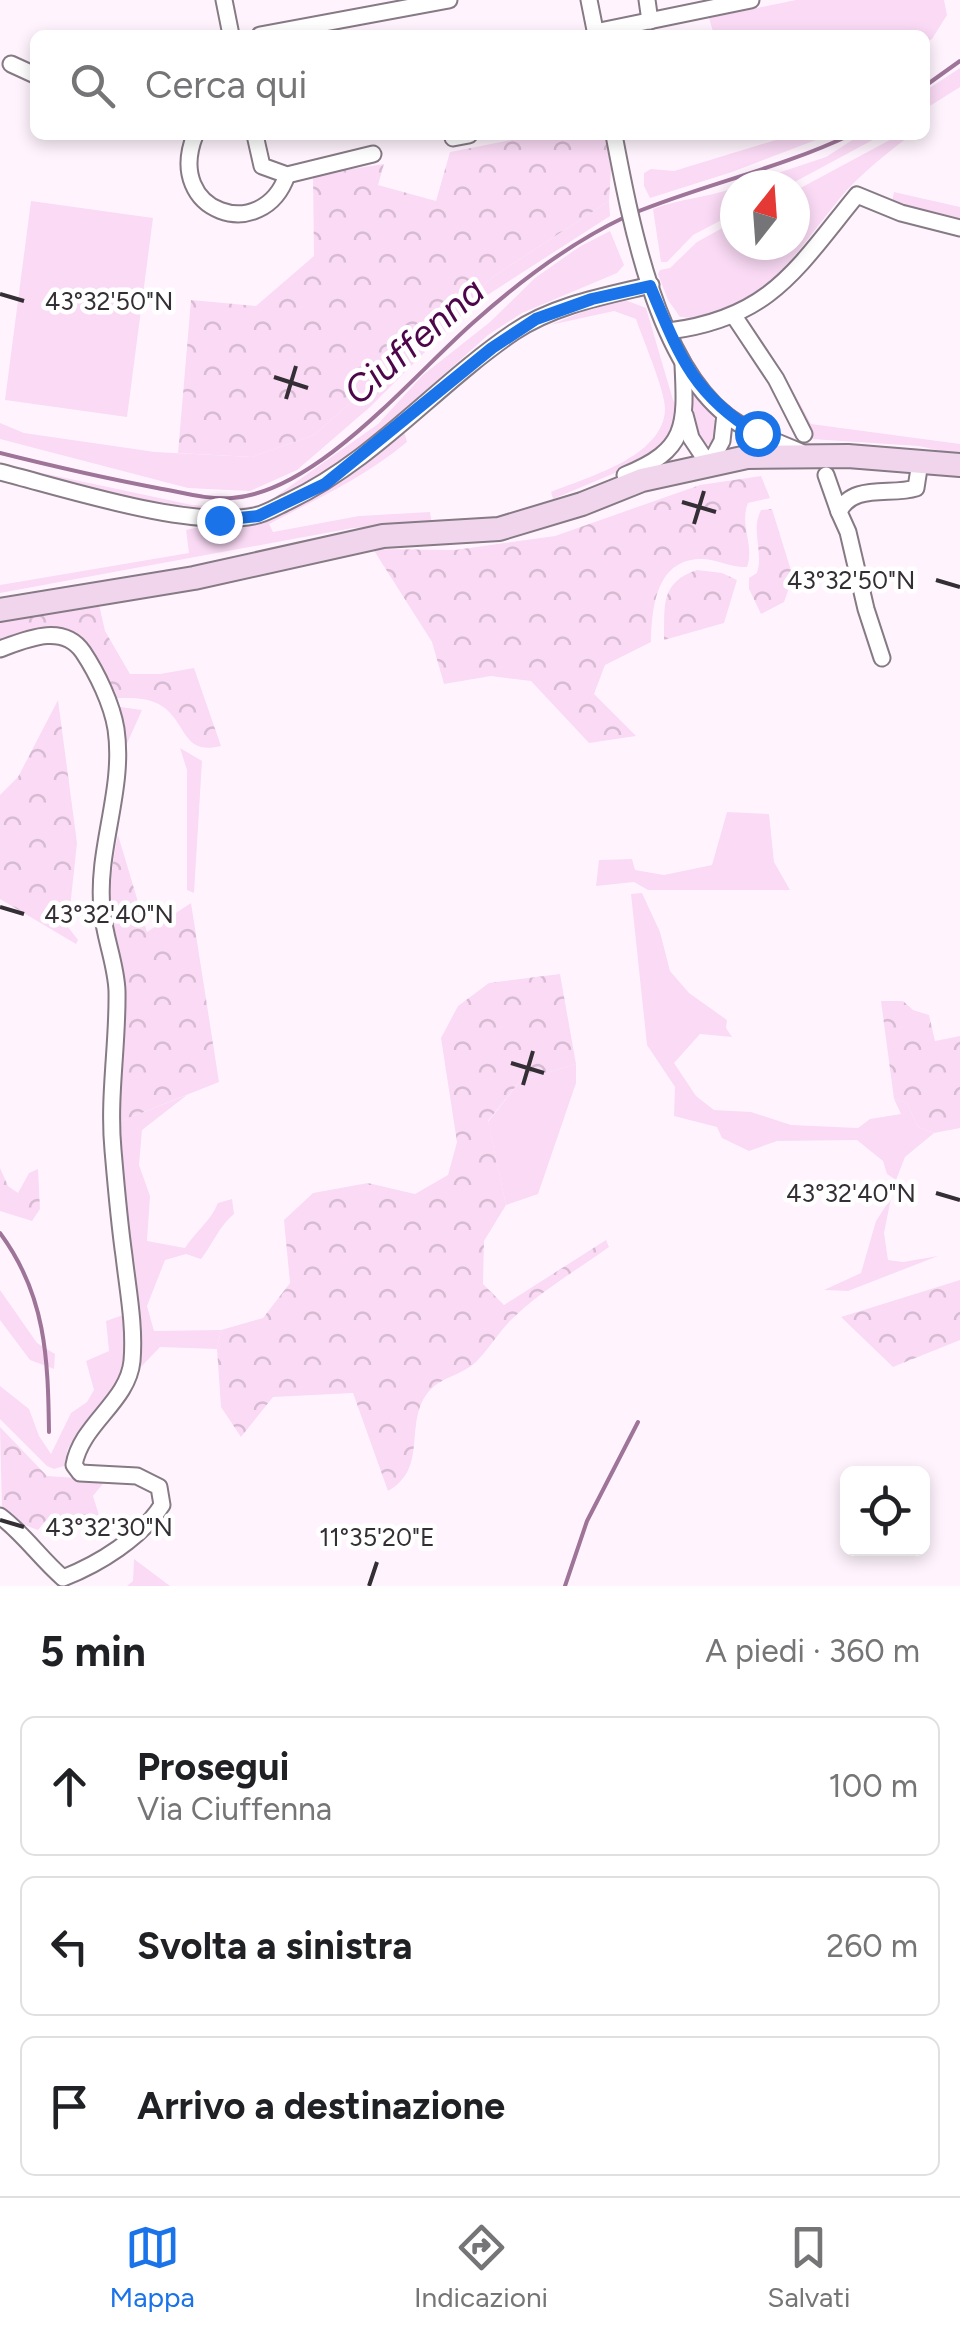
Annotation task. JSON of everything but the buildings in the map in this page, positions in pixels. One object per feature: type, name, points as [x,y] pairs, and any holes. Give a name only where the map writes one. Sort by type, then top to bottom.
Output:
[{"type":"main road","points":[[0,610],[194,578],[383,536],[498,529],[642,480],[746,456],[813,455],[960,465]]},
{"type":"street","points":[[224,0],[230,30]]},
{"type":"street","points":[[285,30],[449,0]]},
{"type":"street","points":[[589,0],[595,30]]},
{"type":"street","points":[[648,0],[650,21]]},
{"type":"street","points":[[613,30],[750,0]]},
{"type":"street","points":[[10,64],[30,73]]},
{"type":"street","points":[[194,140],[187,166],[190,184],[208,204],[228,214],[248,214],[268,204],[283,188],[287,175]]},
{"type":"street","points":[[256,140],[262,166],[287,175],[373,154]]},
{"type":"street","points":[[615,140],[641,257],[683,365],[725,414],[757,433],[813,455]]},
{"type":"street","points":[[669,331],[734,316],[778,289],[858,195],[901,214],[960,228]]},
{"type":"street","points":[[0,472],[165,511],[219,520],[258,516],[325,484],[492,348],[526,325],[592,299],[650,286]]},
{"type":"street","points":[[734,316],[776,379],[848,532],[882,658]]},
{"type":"street","points":[[683,365],[691,438],[710,465],[722,442],[725,414]]},
{"type":"street","points":[[527,521],[551,506],[645,467],[671,450],[686,415]]},
{"type":"street","points":[[839,512],[842,505],[857,495],[916,488],[920,462]]},
{"type":"street","points":[[0,649],[55,635],[76,644],[102,689],[116,725],[118,759],[102,909],[117,990],[112,1144],[133,1324],[132,1366],[116,1398],[91,1426],[74,1465],[80,1473],[137,1476],[159,1487],[162,1505],[154,1518],[116,1549],[59,1582],[21,1532],[0,1516]]},
{"type":"green space","points":[[796,0],[944,0],[947,15],[930,40],[930,30],[713,30],[709,18]]},
{"type":"green space","points":[[960,68],[960,87],[930,106],[930,88]]},
{"type":"green space","points":[[511,140],[606,140],[611,169],[609,201],[494,276],[314,435],[252,457],[178,453],[191,300],[256,306],[314,256],[313,175],[384,164],[378,185],[436,201],[450,152]]},
{"type":"green space","points":[[776,140],[816,140],[737,170],[720,170],[720,176],[650,198],[644,186],[644,173],[651,169],[674,171]]},
{"type":"green space","points":[[852,140],[873,140],[810,174],[810,170],[787,170],[826,157]]},
{"type":"green space","points":[[890,140],[905,140],[877,162],[846,191],[810,236],[810,183]]},
{"type":"green space","points":[[720,192],[720,221],[693,235],[667,262],[661,262],[653,209]]},
{"type":"green space","points":[[894,192],[960,207],[960,220],[892,202]]},
{"type":"green space","points":[[31,201],[153,218],[127,417],[5,400]]},
{"type":"green space","points":[[609,201],[610,216],[472,305],[370,407],[297,470],[250,491],[188,488],[0,439],[0,423],[24,433],[155,452],[252,457],[314,435],[494,276]]},
{"type":"green space","points":[[720,229],[720,260],[790,260],[755,294],[733,308],[708,316],[680,317],[658,274],[697,242]]},
{"type":"green space","points":[[610,231],[624,265],[617,273],[522,313],[488,335],[347,461],[258,512],[219,516],[0,470],[0,464],[192,505],[239,508],[265,504],[378,424],[423,375],[490,322],[535,278]]},
{"type":"green space","points":[[625,300],[646,308],[673,400],[681,412],[665,446],[634,465],[553,499],[551,492],[603,472],[638,452],[661,426],[664,401],[636,319],[614,311],[550,325],[597,306]]},
{"type":"green space","points":[[776,370],[782,371],[811,424],[960,444],[960,455],[919,446],[811,439]]},
{"type":"green space","points":[[688,384],[714,417],[714,444],[703,445],[699,437]]},
{"type":"green space","points":[[404,431],[407,442],[374,466],[269,524],[273,532],[359,516],[430,512],[432,524],[353,528],[0,593],[0,585],[189,553],[186,530],[292,506],[350,474]]},
{"type":"green space","points":[[761,476],[770,498],[748,503],[747,567],[699,559],[673,568],[655,602],[651,642],[605,665],[594,694],[636,736],[589,743],[531,681],[491,676],[444,684],[432,642],[373,549],[455,550],[555,536],[700,485]]},
{"type":"green space","points":[[772,509],[793,577],[784,602],[761,614],[749,589],[749,578],[757,573],[759,565],[758,518],[761,510]]},
{"type":"green space","points":[[697,570],[722,573],[737,580],[724,623],[664,640],[670,589]]},
{"type":"green space","points":[[98,600],[105,631],[130,674],[194,668],[221,746],[209,748],[193,743],[173,716],[154,702],[111,698],[80,642],[0,643],[0,616]]},
{"type":"green space","points":[[58,700],[77,843],[68,927],[78,940],[76,944],[0,899],[0,795],[18,777]]},
{"type":"green space","points":[[113,706],[142,710],[121,757]]},
{"type":"green space","points":[[180,748],[202,761],[194,893],[187,890],[187,770]]},
{"type":"green space","points":[[727,812],[769,814],[774,862],[790,890],[648,890],[634,882],[596,886],[599,860],[632,859],[635,870],[664,875],[712,865]]},
{"type":"green space","points":[[118,835],[147,932],[191,903],[219,1082],[116,1123],[108,940]]},
{"type":"green space","points":[[642,893],[660,932],[670,971],[689,993],[727,1020],[726,1028],[732,1037],[700,1034],[674,1063],[696,1096],[714,1110],[751,1112],[791,1125],[858,1128],[870,1119],[901,1114],[894,1099],[907,1103],[918,1127],[934,1133],[905,1157],[896,1180],[887,1174],[883,1161],[857,1140],[777,1141],[749,1151],[722,1138],[717,1127],[674,1116],[675,1087],[647,1045],[631,894]]},
{"type":"green space","points":[[560,974],[576,1064],[520,1081],[488,1121],[506,1205],[484,1241],[483,1284],[504,1305],[606,1240],[609,1247],[522,1310],[471,1366],[430,1390],[418,1416],[408,1470],[388,1491],[353,1393],[273,1397],[241,1437],[221,1407],[217,1349],[221,1330],[263,1318],[290,1283],[284,1220],[313,1193],[368,1183],[415,1194],[448,1175],[457,1142],[441,1038],[458,1006],[489,983]]},
{"type":"green space","points":[[881,1001],[903,1001],[913,1010],[929,1015],[935,1041],[960,1036],[960,1128],[934,1133],[918,1127],[907,1103],[894,1099]]},
{"type":"green space","points":[[576,1064],[576,1083],[538,1194],[506,1205],[488,1122],[520,1081]]},
{"type":"green space","points":[[187,1095],[142,1130],[139,1165],[150,1196],[147,1241],[185,1248],[218,1203],[232,1199],[234,1214],[201,1259],[186,1254],[165,1260],[147,1306],[154,1331],[221,1330],[217,1349],[160,1347],[138,1370],[116,1123]]},
{"type":"green space","points":[[0,1168],[8,1186],[18,1193],[29,1173],[38,1169],[40,1209],[32,1221],[0,1211]]},
{"type":"green space","points":[[891,1198],[884,1233],[888,1260],[903,1262],[938,1256],[848,1291],[824,1290],[861,1273],[876,1221]]},
{"type":"green space","points":[[960,1280],[960,1340],[893,1367],[841,1317]]},
{"type":"green space","points":[[0,1290],[37,1343],[55,1354],[54,1369],[30,1360],[0,1320]]},
{"type":"green space","points":[[126,1314],[130,1366],[68,1448],[64,1466],[47,1466],[0,1419],[0,1386],[29,1409],[51,1454],[71,1413],[87,1402],[94,1390],[86,1361],[109,1351],[106,1321]]},
{"type":"green space","points":[[0,1427],[47,1476],[106,1480],[93,1496],[102,1525],[111,1534],[106,1536],[92,1520],[70,1525],[51,1514],[38,1530],[2,1509]]},
{"type":"green space","points":[[134,1559],[170,1586],[127,1586],[133,1581]]},
{"type":"waterway","name":"Ciuffenna","points":[[930,82],[960,61]]},
{"type":"waterway","name":"Ciuffenna","points":[[634,213],[838,140]]},
{"type":"waterway","name":"Ciuffenna","points":[[0,453],[204,497],[232,498],[265,491],[298,475],[362,428],[475,321],[528,277],[625,217]]},
{"type":"waterway","points":[[0,1233],[27,1280],[41,1328],[49,1432]]},
{"type":"waterway","points":[[565,1586],[587,1521],[638,1422]]},
{"type":"route","points":[[219,520],[258,516],[325,484],[492,348],[536,319],[592,299],[650,286],[683,365],[725,414],[757,433]]}]
